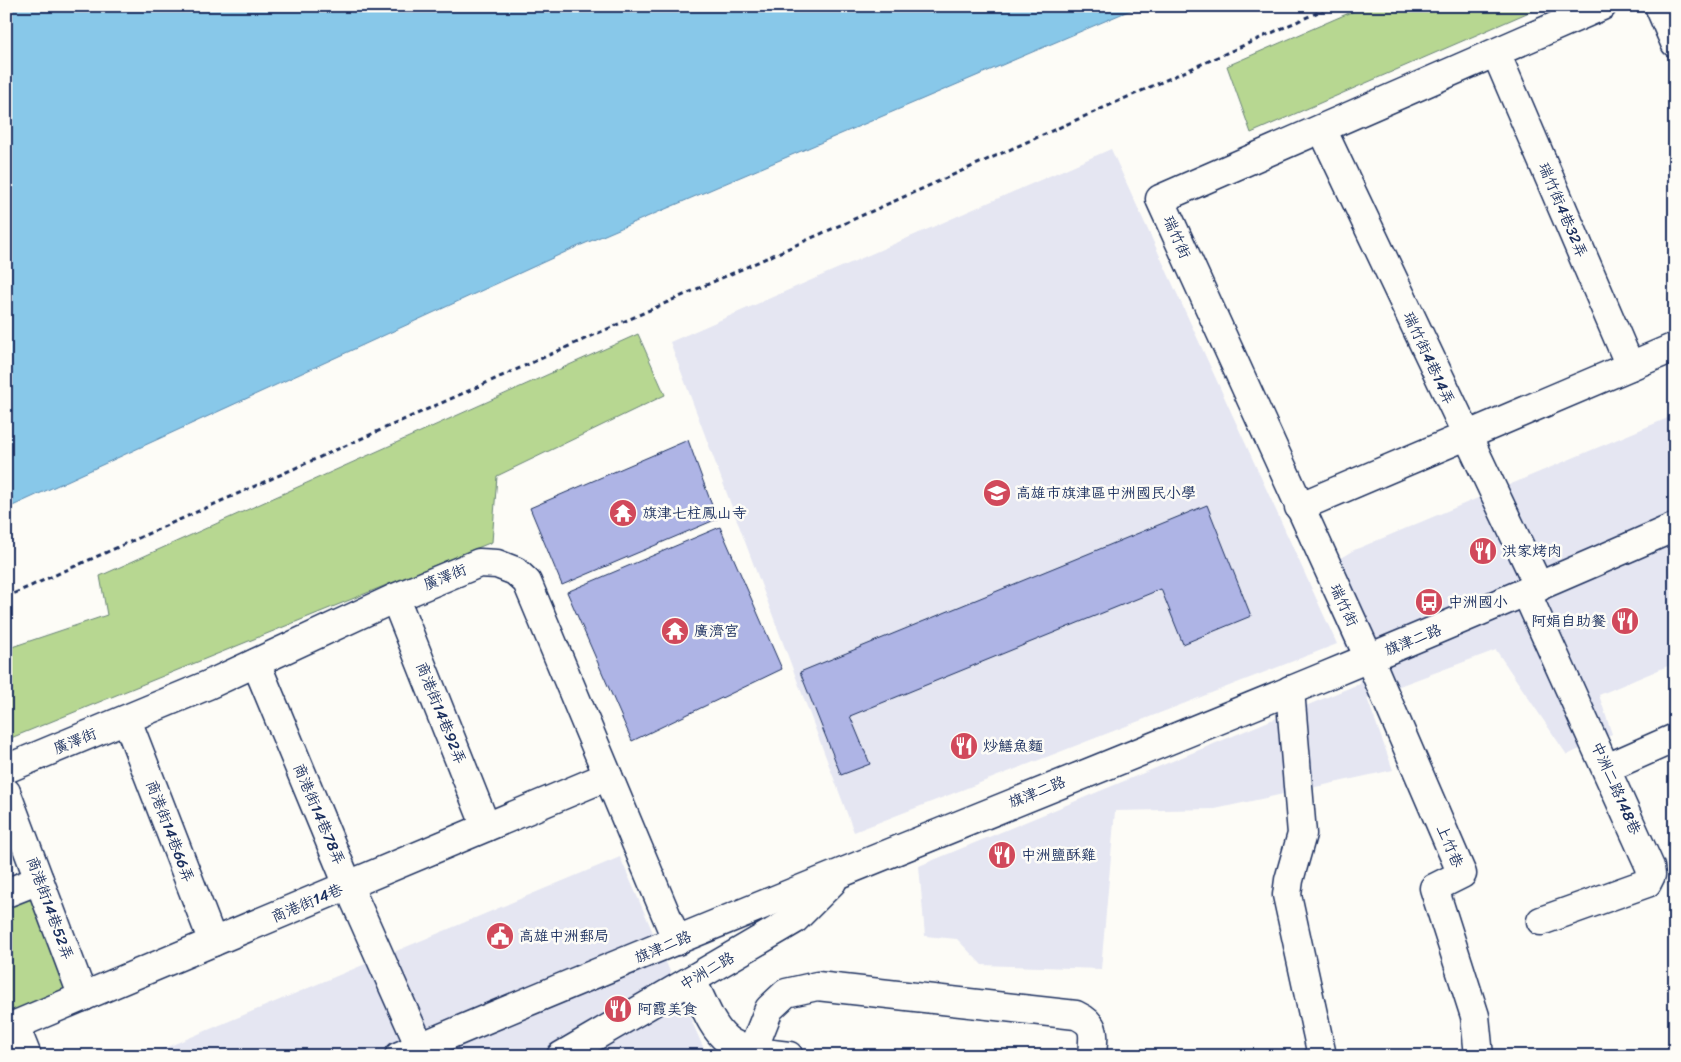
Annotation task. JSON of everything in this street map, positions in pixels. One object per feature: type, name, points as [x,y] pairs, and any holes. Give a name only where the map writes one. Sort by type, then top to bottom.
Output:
[{"type":"street","name":"瑞竹街","points":[[1369,658],[1160,199],[1602,6]]},
{"type":"street","points":[[1659,6],[1675,44]]},
{"type":"street","name":"瑞竹街4巷32弄","points":[[1496,53],[1630,366]]},
{"type":"street","name":"瑞竹街4巷14弄","points":[[1322,129],[1466,436],[1533,589]]},
{"type":"street","points":[[1299,507],[1675,347]]},
{"type":"street","name":"旗津二路","points":[[410,1051],[842,872],[1369,658],[1533,589],[1675,526]]},
{"type":"street","name":"廣澤街","points":[[6,769],[127,720],[256,663],[395,598],[480,563],[497,564],[515,571],[527,582],[677,941]]},
{"type":"street","name":"中洲二路148巷","points":[[1533,589],[1650,867],[1651,875],[1647,883],[1541,921]]},
{"type":"street","name":"商港街14巷92弄","points":[[395,598],[486,827]]},
{"type":"street","name":"上竹巷","points":[[1369,658],[1462,874],[1434,888],[1476,1016],[1479,1056]]},
{"type":"street","name":"商港街14巷78弄","points":[[256,663],[348,885],[410,1051]]},
{"type":"street","points":[[1290,690],[1302,834],[1289,880],[1288,895],[1321,1051]]},
{"type":"street","name":"商港街14巷66弄","points":[[127,720],[213,942]]},
{"type":"street","points":[[1607,768],[1675,738]]},
{"type":"street","name":"商港街14巷","points":[[11,1028],[608,776]]},
{"type":"street","name":"商港街14巷52弄","points":[[6,792],[83,997]]},
{"type":"street","name":"中洲二路","points":[[570,1054],[794,920],[842,872]]},
{"type":"street","points":[[6,893],[39,880]]},
{"type":"street","points":[[692,980],[716,1031],[732,1044],[752,1052],[788,1056]]},
{"type":"street","points":[[752,1052],[769,1009],[786,993],[817,986],[1076,1015],[1087,1020],[1094,1029],[1092,1056]]},
{"type":"street","points":[[11,1028],[27,1056]]},
{"type":"path","points":[[6,597],[1332,6]]},
{"type":"shaded area","name":"高雄市旗津區中洲國民小學","points":[[1111,149],[1337,644],[854,832],[670,342]]},
{"type":"shaded area","points":[[1675,415],[1675,663],[1599,695],[1612,734],[1567,755],[1496,650],[1367,698],[1393,770],[1215,809],[1115,811],[1101,969],[982,965],[957,939],[925,936],[919,866],[1361,683],[1315,574],[1352,551]]},
{"type":"shaded area","points":[[620,857],[707,1056],[146,1056]]},
{"type":"green space","points":[[1365,6],[1543,6],[1251,133],[1227,66]]},
{"type":"green space","points":[[638,334],[665,395],[497,476],[492,542],[6,740],[6,649],[107,615],[100,576]]},
{"type":"green space","points":[[23,897],[39,903],[68,984],[61,996],[6,1018],[6,903]]},
{"type":"water","points":[[6,6],[1140,6],[572,249],[6,509]]},
{"type":"building","name":"旗津七柱鳳山寺","points":[[688,440],[717,519],[562,585],[530,508]]},
{"type":"building","points":[[1207,505],[1251,616],[1183,644],[1161,589],[850,716],[870,764],[841,775],[800,672]]},
{"type":"building","name":"廣濟宮","points":[[720,527],[782,669],[632,741],[567,592]]},
{"type":"place","name":"高雄市旗津區中洲國民小學","points":[[997,493]]},
{"type":"place","name":"旗津七柱鳳山寺","points":[[623,513]]},
{"type":"place","name":"洪家烤肉","points":[[1483,551]]},
{"type":"place","name":"中洲國小","points":[[1429,602]]},
{"type":"place","name":"阿娟自助餐","points":[[1625,621]]},
{"type":"place","name":"廣濟宮","points":[[675,631]]},
{"type":"place","name":"炒鱔魚麵","points":[[964,746]]},
{"type":"place","name":"中洲鹽酥雞","points":[[1002,855]]},
{"type":"place","name":"高雄中洲郵局","points":[[500,936]]},
{"type":"place","name":"阿霞美食","points":[[618,1009]]}]
